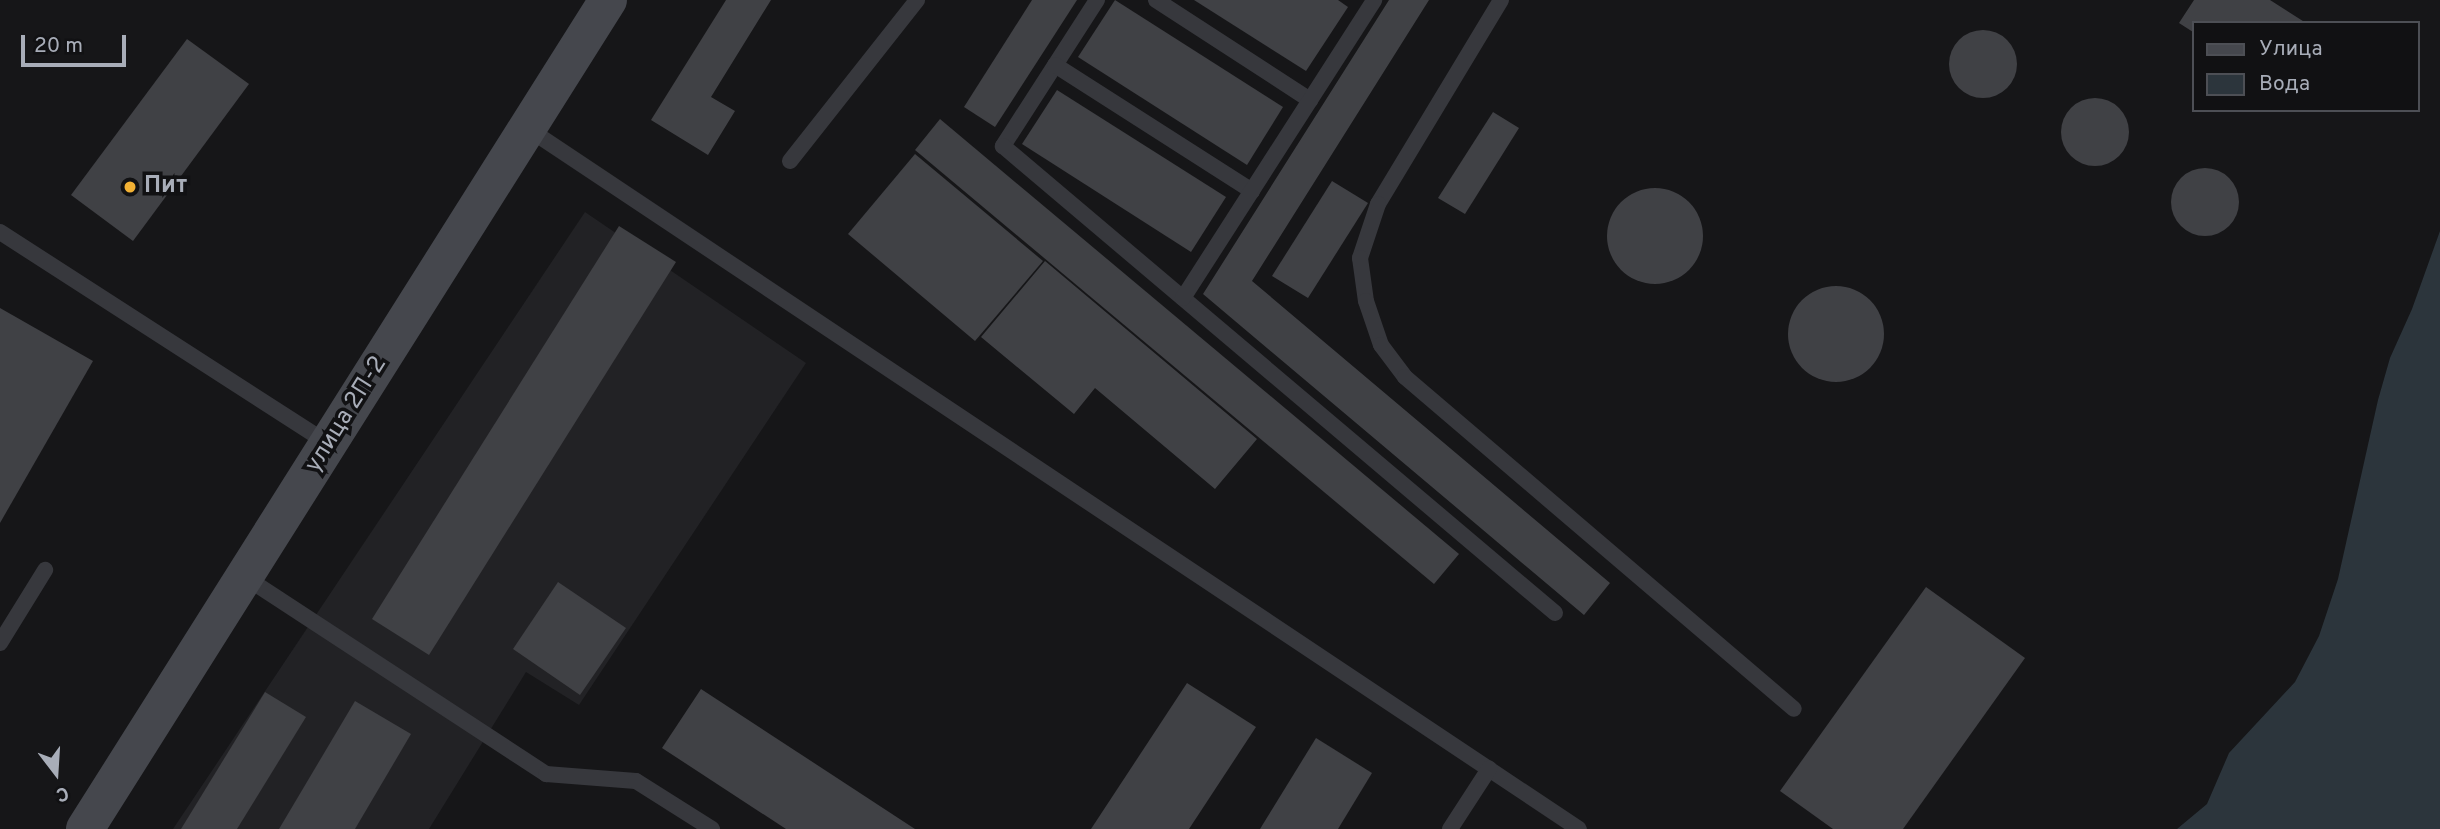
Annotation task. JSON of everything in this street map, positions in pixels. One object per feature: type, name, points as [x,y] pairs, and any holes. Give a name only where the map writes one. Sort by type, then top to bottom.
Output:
[{"type":"main road","name":"улица 2П-2","points":[[85,829],[608,0]]},
{"type":"lane","points":[[790,161],[917,0]]},
{"type":"lane","points":[[1097,0],[1003,146],[1555,613]]},
{"type":"lane","points":[[1156,0],[1310,100]]},
{"type":"lane","points":[[1183,298],[1374,0]]},
{"type":"lane","points":[[1501,0],[1378,204],[1360,258],[1366,301],[1381,345],[1405,377],[1794,709]]},
{"type":"lane","points":[[1055,65],[1252,191]]},
{"type":"lane","points":[[527,128],[1579,829]]},
{"type":"lane","points":[[0,232],[329,444]]},
{"type":"lane","points":[[0,643],[45,570]]},
{"type":"lane","points":[[245,578],[546,774],[636,781],[712,829]]},
{"type":"lane","points":[[1450,829],[1489,769]]},
{"type":"shaded area","points":[[585,212],[806,363],[579,705],[526,672],[429,829],[173,829]]},
{"type":"water","points":[[2440,231],[2440,829],[2177,829],[2207,804],[2229,753],[2295,682],[2319,636],[2338,579],[2390,358],[2412,309]]},
{"type":"building","points":[[726,0],[771,0],[711,97],[735,111],[708,155],[651,120]]},
{"type":"building","points":[[1032,0],[1077,0],[995,127],[964,107]]},
{"type":"building","points":[[1115,0],[1283,107],[1247,165],[1078,57]]},
{"type":"building","points":[[1194,0],[1338,0],[1348,7],[1306,71]]},
{"type":"building","points":[[1389,0],[1429,0],[1252,281],[1610,583],[1584,615],[1203,294]]},
{"type":"building","points":[[2194,0],[2270,0],[2303,21],[2192,21],[2192,31],[2179,23]]},
{"type":"building","points":[[1990,30],[2011,45],[2017,57],[2015,77],[2007,88],[1990,98],[1976,98],[1959,88],[1951,77],[1949,57],[1959,40],[1970,32]]},
{"type":"building","points":[[187,39],[249,84],[133,241],[71,195]]},
{"type":"building","points":[[1057,90],[1226,197],[1191,252],[1022,144]]},
{"type":"building","points":[[2102,98],[2123,113],[2129,125],[2127,145],[2119,156],[2102,166],[2088,166],[2071,156],[2063,145],[2061,125],[2071,108],[2082,100]]},
{"type":"building","points":[[1493,112],[1519,128],[1465,214],[1438,198]]},
{"type":"building","points":[[940,119],[1459,554],[1434,584],[915,150]]},
{"type":"building","points":[[915,154],[1043,261],[975,341],[848,234]]},
{"type":"building","points":[[2212,168],[2233,183],[2239,195],[2237,215],[2229,226],[2212,236],[2198,236],[2181,226],[2173,215],[2171,195],[2181,178],[2192,170]]},
{"type":"building","points":[[1332,181],[1368,203],[1308,298],[1272,276]]},
{"type":"building","points":[[1655,188],[1673,192],[1689,202],[1699,218],[1703,236],[1699,254],[1689,270],[1673,280],[1655,284],[1637,280],[1621,270],[1611,254],[1607,236],[1611,218],[1621,202],[1637,192]]},
{"type":"building","points":[[619,226],[676,262],[429,655],[372,619]]},
{"type":"building","points":[[1045,261],[1257,439],[1215,489],[1095,388],[1074,414],[981,337]]},
{"type":"building","points":[[1836,286],[1854,290],[1870,300],[1880,316],[1884,334],[1880,352],[1870,368],[1854,378],[1836,382],[1818,378],[1802,368],[1792,352],[1788,334],[1792,316],[1802,300],[1818,290]]},
{"type":"building","points":[[0,308],[93,361],[0,523]]},
{"type":"building","points":[[558,582],[626,628],[580,695],[513,649]]},
{"type":"building","points":[[1926,587],[2025,658],[1903,829],[1833,829],[1780,791]]},
{"type":"building","points":[[1187,683],[1256,727],[1189,829],[1091,829]]},
{"type":"building","points":[[701,689],[915,829],[786,829],[662,748]]},
{"type":"building","points":[[265,692],[306,717],[237,829],[181,829]]},
{"type":"building","points":[[355,701],[411,734],[355,829],[279,829]]},
{"type":"building","points":[[1316,738],[1372,773],[1338,829],[1260,829]]},
{"type":"place","name":"Пит","points":[[130,187]]}]
